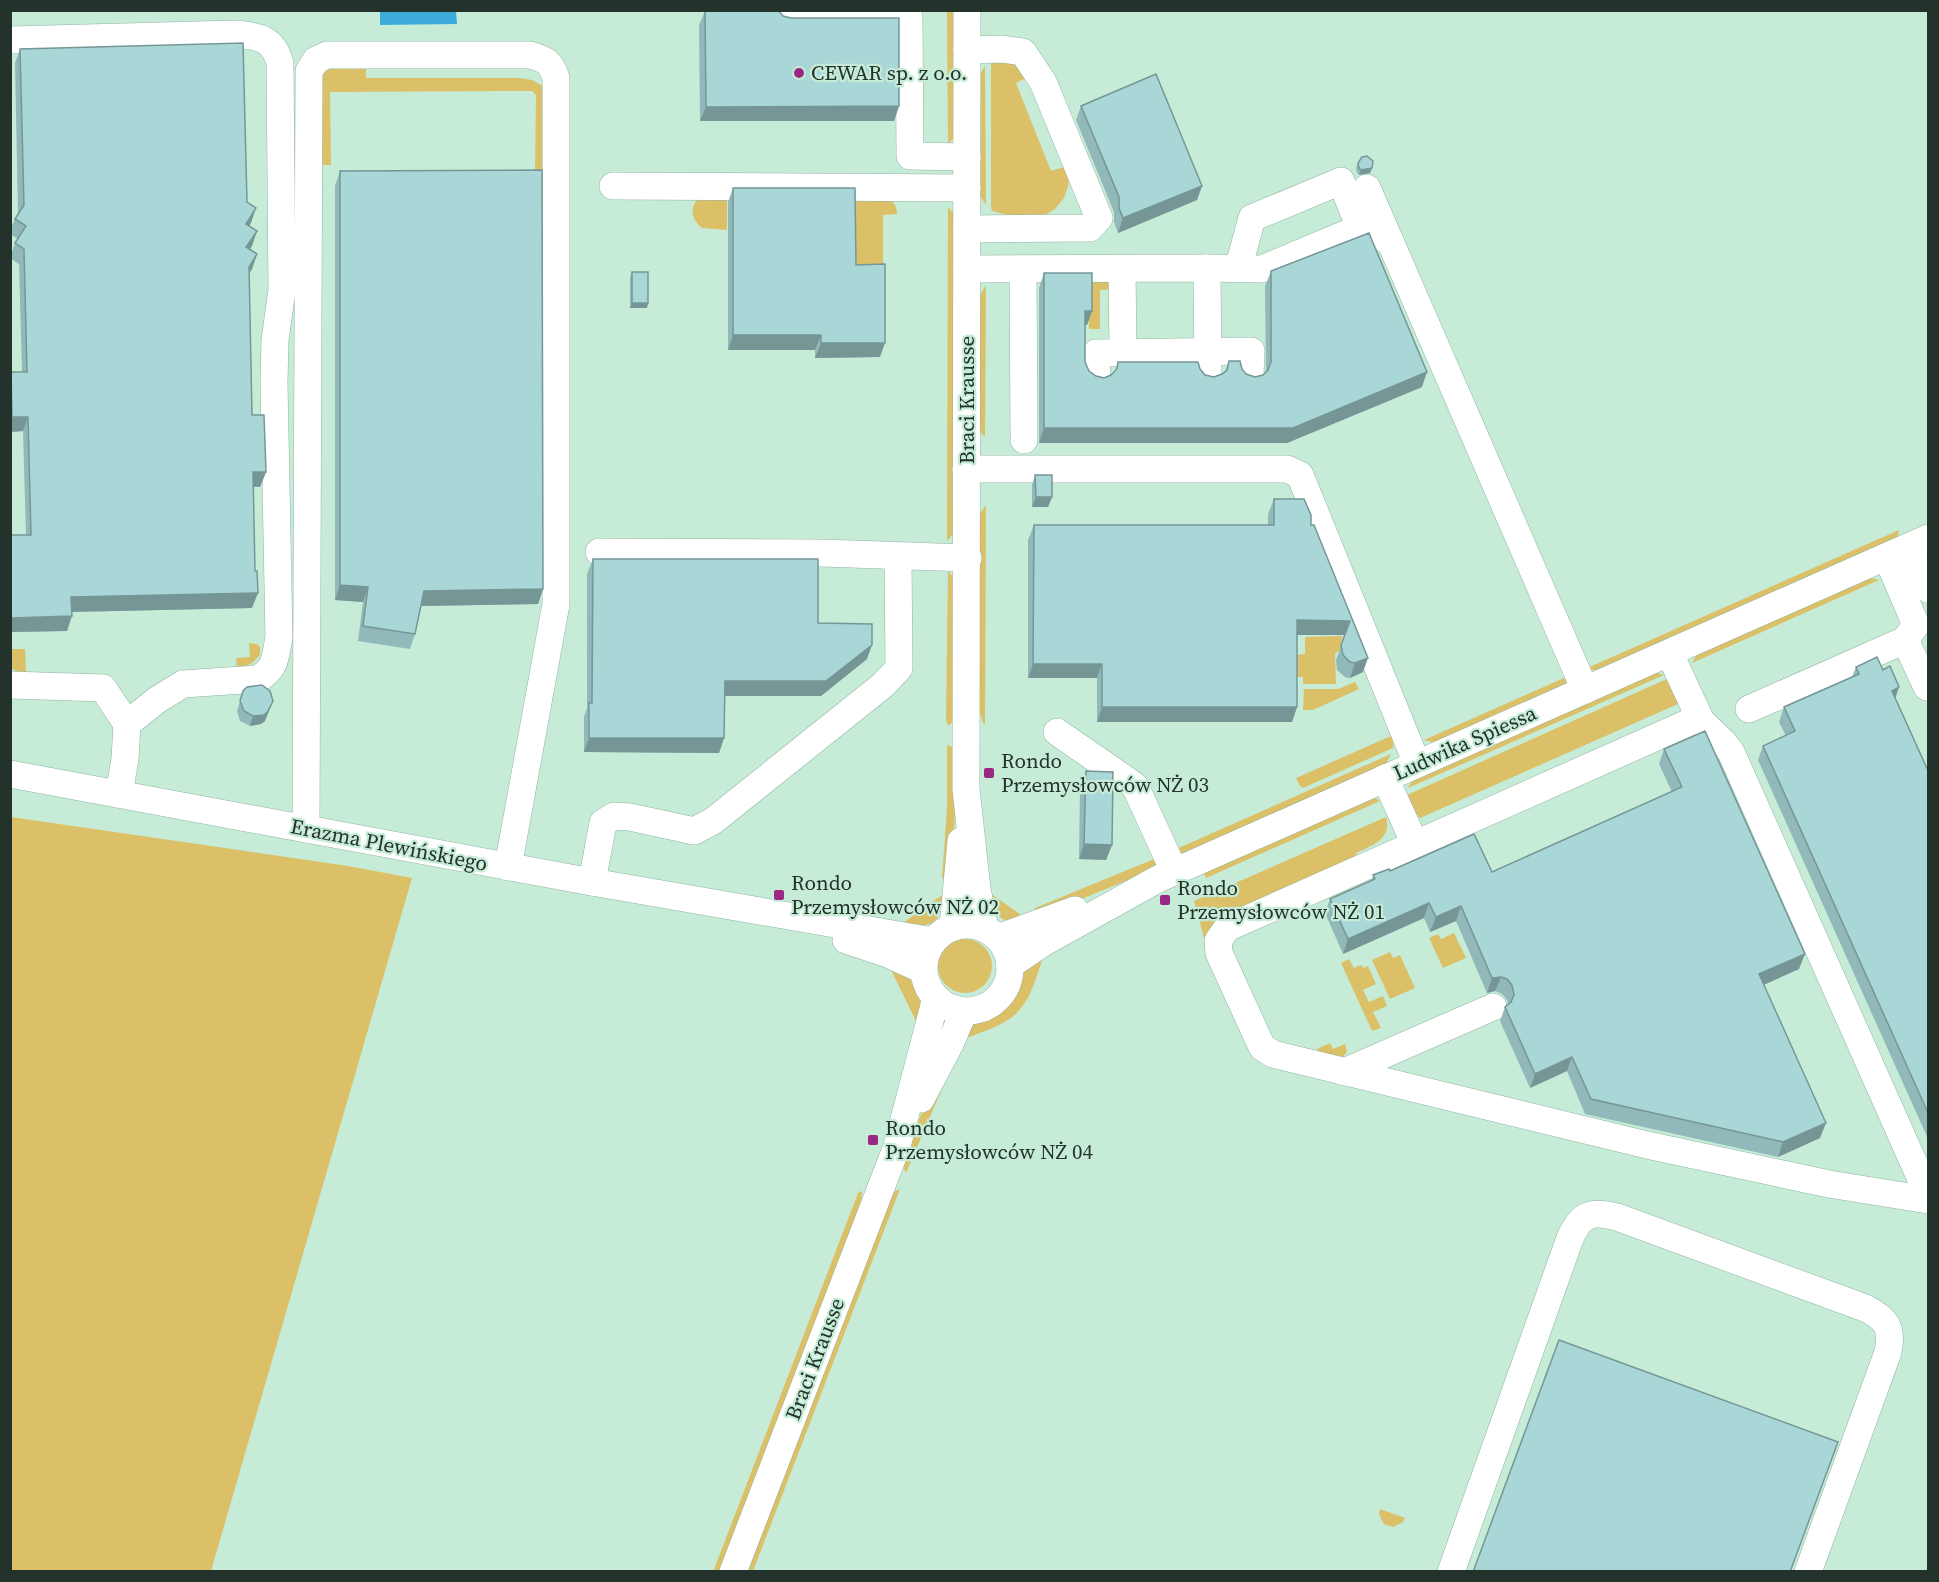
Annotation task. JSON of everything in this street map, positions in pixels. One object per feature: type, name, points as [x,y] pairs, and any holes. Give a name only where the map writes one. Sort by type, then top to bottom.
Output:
[{"type":"street","name":"Braci Krausse","points":[[967,10],[966,789],[977,889],[991,933]]},
{"type":"street","points":[[786,17],[909,17],[910,156],[967,157]]},
{"type":"street","points":[[10,40],[236,34],[256,36],[270,42],[280,63],[282,290],[275,340],[279,637],[274,664],[258,679],[183,684],[157,700],[127,724]]},
{"type":"street","points":[[967,50],[1002,49],[1023,52],[1043,82],[1099,218],[1090,228],[967,229]]},
{"type":"street","points":[[306,830],[309,71],[316,60],[327,55],[530,55],[552,64],[556,78],[556,604],[508,867]]},
{"type":"street","points":[[1238,269],[1252,218],[1341,181],[1360,228],[1390,241]]},
{"type":"street","points":[[613,186],[967,188]]},
{"type":"street","points":[[1367,188],[1585,690]]},
{"type":"street","points":[[967,269],[1262,269],[1360,228]]},
{"type":"street","points":[[1207,268],[1208,364]]},
{"type":"street","points":[[1023,269],[1024,440]]},
{"type":"street","points":[[1122,269],[1123,352]]},
{"type":"street","points":[[1097,377],[1096,352],[1123,352],[1208,364],[1251,351],[1250,376]]},
{"type":"street","points":[[966,469],[1287,469],[1300,475],[1416,764]]},
{"type":"street","points":[[1908,547],[1929,589]]},
{"type":"street","points":[[1749,709],[1905,639],[1916,625],[1908,547]]},
{"type":"street","name":"Ludwika Spiessa","points":[[1010,965],[1041,944],[1166,875],[1908,547]]},
{"type":"street","points":[[599,552],[968,558]]},
{"type":"street","points":[[592,882],[603,823],[614,816],[630,817],[694,831],[713,821],[883,685],[899,668],[898,557]]},
{"type":"street","points":[[1905,639],[1927,687]]},
{"type":"street","points":[[1670,654],[1699,718],[1731,752],[1929,1197]]},
{"type":"street","points":[[10,685],[103,688],[127,724],[125,759],[119,794]]},
{"type":"street","points":[[1699,718],[1227,928],[1218,941],[1221,959],[1262,1047],[1273,1054],[1647,1145],[1830,1184],[1929,1197]]},
{"type":"street","points":[[991,933],[1008,955],[1010,965],[1009,975],[1001,994],[985,1007],[964,1011],[949,1007],[936,998],[927,985],[923,970],[926,954],[943,934],[964,925],[991,933],[1166,875],[1135,786],[1057,732]]},
{"type":"street","name":"Erazma Plewińskiego","points":[[10,774],[768,914],[943,934]]},
{"type":"street","points":[[1384,778],[1415,844]]},
{"type":"street","name":"Braci Krausse","points":[[943,934],[966,789]]},
{"type":"street","name":"Erazma Plewińskiego","points":[[768,914],[888,954],[923,970]]},
{"type":"street","name":"Braci Krausse","points":[[733,1572],[897,1146],[936,998]]},
{"type":"street","points":[[1344,1072],[1493,1007]]},
{"type":"street","name":"Braci Krausse","points":[[897,1146],[950,1044],[964,1011]]},
{"type":"street","points":[[1451,1572],[1569,1241],[1580,1221],[1594,1213],[1617,1217],[1845,1300],[1880,1315],[1888,1326],[1891,1339],[1888,1352],[1808,1572]]},
{"type":"shaded area","points":[[947,11],[956,11],[953,139],[948,144]]},
{"type":"shaded area","points":[[997,59],[1019,65],[1028,77],[1016,83],[1051,171],[1064,167],[1069,179],[1064,198],[1055,209],[1045,215],[1008,215],[992,211],[991,62]]},
{"type":"shaded area","points":[[985,65],[986,205],[979,194],[980,75]]},
{"type":"shaded area","points":[[331,67],[366,68],[366,78],[520,78],[532,80],[543,86],[545,173],[535,172],[536,95],[532,91],[330,92],[331,165],[323,165],[318,136],[318,83]]},
{"type":"shaded area","points":[[706,194],[878,195],[886,197],[894,203],[897,214],[883,215],[883,272],[852,272],[852,197],[727,197],[727,230],[702,228],[694,219],[694,205]]},
{"type":"shaded area","points":[[948,207],[954,214],[955,532],[947,541]]},
{"type":"shaded area","points":[[1040,276],[1107,278],[1116,289],[1100,290],[1100,329],[1089,329],[1088,288],[1040,289]]},
{"type":"shaded area","points":[[986,285],[985,437],[977,428],[978,299]]},
{"type":"shaded area","points":[[986,505],[985,724],[977,703],[977,518]]},
{"type":"shaded area","points":[[1899,530],[1897,540],[1601,671],[1585,669]]},
{"type":"shaded area","points":[[948,571],[954,578],[954,721],[948,726],[946,720]]},
{"type":"shaded area","points":[[1870,578],[1879,580],[1692,663],[1698,652]]},
{"type":"shaded area","points":[[1342,636],[1341,649],[1335,654],[1336,684],[1303,684],[1303,677],[1297,677],[1296,655],[1305,654],[1305,637]]},
{"type":"shaded area","points":[[249,643],[260,647],[260,655],[252,663],[237,670],[236,658],[250,657]]},
{"type":"shaded area","points":[[11,649],[25,649],[26,673],[21,674],[11,668]]},
{"type":"shaded area","points":[[1655,672],[1664,675],[1408,788],[1412,781]]},
{"type":"shaded area","points":[[1573,674],[1565,687],[1441,741],[1424,740]]},
{"type":"shaded area","points":[[1669,678],[1678,695],[1678,704],[1420,818],[1415,813],[1407,795]]},
{"type":"shaded area","points":[[1355,682],[1359,689],[1313,710],[1303,710],[1304,689],[1338,689]]},
{"type":"shaded area","points":[[1393,735],[1393,748],[1303,788],[1296,778]]},
{"type":"shaded area","points":[[947,745],[953,747],[956,790],[954,831],[945,881],[942,877],[947,809]]},
{"type":"shaded area","points":[[1391,754],[1385,765],[1182,854],[1174,850]]},
{"type":"shaded area","points":[[1366,798],[1375,798],[1380,801],[1206,878],[1204,874],[1214,866]]},
{"type":"shaded area","points":[[11,817],[348,866],[412,878],[211,1571],[11,1571]]},
{"type":"shaded area","points":[[1386,817],[1387,825],[1384,836],[1375,844],[1356,853],[1358,858],[1207,949],[1194,901]]},
{"type":"shaded area","points":[[1159,857],[1156,866],[1145,873],[1035,918],[1035,908]]},
{"type":"shaded area","points":[[945,893],[940,912],[933,922],[922,925],[903,923]]},
{"type":"shaded area","points":[[990,893],[1021,915],[1023,921],[1009,921],[1000,916],[994,907]]},
{"type":"shaded area","points":[[1454,933],[1466,958],[1443,968],[1429,938],[1438,934],[1441,939]]},
{"type":"shaded area","points":[[960,939],[970,939],[984,947],[990,956],[992,966],[990,976],[984,985],[970,993],[960,993],[943,981],[938,971],[938,961],[950,944]]},
{"type":"shaded area","points":[[1390,952],[1393,958],[1400,955],[1415,988],[1390,999],[1372,960]]},
{"type":"shaded area","points":[[1349,959],[1354,968],[1361,965],[1363,968],[1368,966],[1376,984],[1363,990],[1369,1002],[1383,996],[1387,1006],[1373,1012],[1381,1028],[1372,1031],[1341,963]]},
{"type":"shaded area","points":[[1042,960],[1030,994],[1016,1014],[994,1027],[961,1040],[968,1026],[1001,1010],[1011,997],[1026,965]]},
{"type":"shaded area","points":[[890,968],[907,974],[918,994],[921,1010],[918,1025]]},
{"type":"shaded area","points":[[1330,1043],[1333,1049],[1345,1044],[1347,1052],[1341,1059],[1320,1053],[1317,1049]]},
{"type":"shaded area","points":[[956,1056],[906,1173],[902,1165],[926,1101]]},
{"type":"shaded area","points":[[900,1189],[753,1571],[744,1572],[891,1193]]},
{"type":"shaded area","points":[[861,1191],[861,1206],[722,1571],[713,1572],[858,1193]]},
{"type":"shaded area","points":[[1380,1509],[1405,1518],[1403,1522],[1393,1527],[1384,1524],[1379,1514]]},
{"type":"water","points":[[380,11],[456,11],[457,24],[380,25]]},
{"type":"building","name":"CEWAR sp. z o.o.","points":[[778,10],[783,16],[791,18],[899,18],[899,106],[706,107],[705,11]]},
{"type":"building","points":[[243,43],[247,202],[256,208],[246,224],[257,231],[246,247],[257,254],[249,267],[252,415],[264,415],[266,472],[253,472],[255,571],[257,571],[258,593],[71,597],[72,616],[11,618],[11,535],[31,535],[28,417],[12,417],[11,372],[27,372],[24,249],[15,243],[26,226],[15,219],[24,205],[20,49]]},
{"type":"building","points":[[1156,74],[1202,186],[1123,218],[1119,208],[1119,197],[1081,106]]},
{"type":"building","points":[[1367,156],[1373,161],[1372,168],[1361,170],[1358,163],[1362,157]]},
{"type":"building","points":[[542,170],[543,589],[424,591],[415,634],[363,626],[368,587],[340,585],[340,171]]},
{"type":"building","points":[[733,188],[855,188],[856,265],[885,264],[885,343],[821,343],[821,335],[733,335]]},
{"type":"building","points":[[1369,233],[1427,372],[1293,428],[1044,428],[1044,273],[1092,273],[1092,311],[1085,311],[1085,362],[1089,371],[1096,376],[1104,378],[1111,375],[1117,369],[1118,362],[1198,362],[1205,375],[1214,377],[1227,370],[1229,361],[1240,361],[1246,374],[1255,377],[1263,375],[1271,362],[1271,271]]},
{"type":"building","points":[[632,272],[648,272],[648,303],[632,303]]},
{"type":"building","points":[[1035,475],[1052,475],[1052,497],[1036,497]]},
{"type":"building","points":[[1274,499],[1304,499],[1311,515],[1311,525],[1314,525],[1368,658],[1355,663],[1350,662],[1343,655],[1341,645],[1350,621],[1297,620],[1297,707],[1102,707],[1102,664],[1033,664],[1034,525],[1274,525]]},
{"type":"building","points":[[593,559],[818,559],[818,623],[872,624],[872,645],[826,681],[725,681],[724,738],[589,738],[589,703],[592,703]]},
{"type":"building","points":[[1877,657],[1883,670],[1890,666],[1899,687],[1892,691],[1929,773],[1929,1115],[1763,746],[1795,731],[1784,707],[1859,674],[1856,667]]},
{"type":"building","points":[[262,685],[270,691],[273,701],[264,715],[253,716],[244,711],[240,701],[247,687]]},
{"type":"building","points":[[1705,731],[1805,954],[1759,974],[1826,1123],[1783,1142],[1591,1099],[1572,1057],[1535,1074],[1505,1007],[1514,995],[1512,985],[1507,979],[1492,978],[1461,906],[1436,917],[1429,903],[1348,939],[1330,899],[1375,879],[1373,875],[1389,869],[1390,871],[1474,834],[1492,872],[1682,787],[1664,749]]},
{"type":"building","points":[[1086,771],[1113,772],[1112,845],[1084,844]]},
{"type":"building","points":[[1559,1340],[1838,1442],[1790,1572],[1473,1572]]},
{"type":"place","name":"CEWAR sp. z o.o.","points":[[799,73]]},
{"type":"place","name":"Rondo Przemysłowców NŻ 03","points":[[989,773]]},
{"type":"place","name":"Rondo Przemysłowców NŻ 02","points":[[779,895]]},
{"type":"place","name":"Rondo Przemysłowców NŻ 01","points":[[1165,900]]},
{"type":"place","name":"Rondo Przemysłowców NŻ 04","points":[[873,1140]]}]
